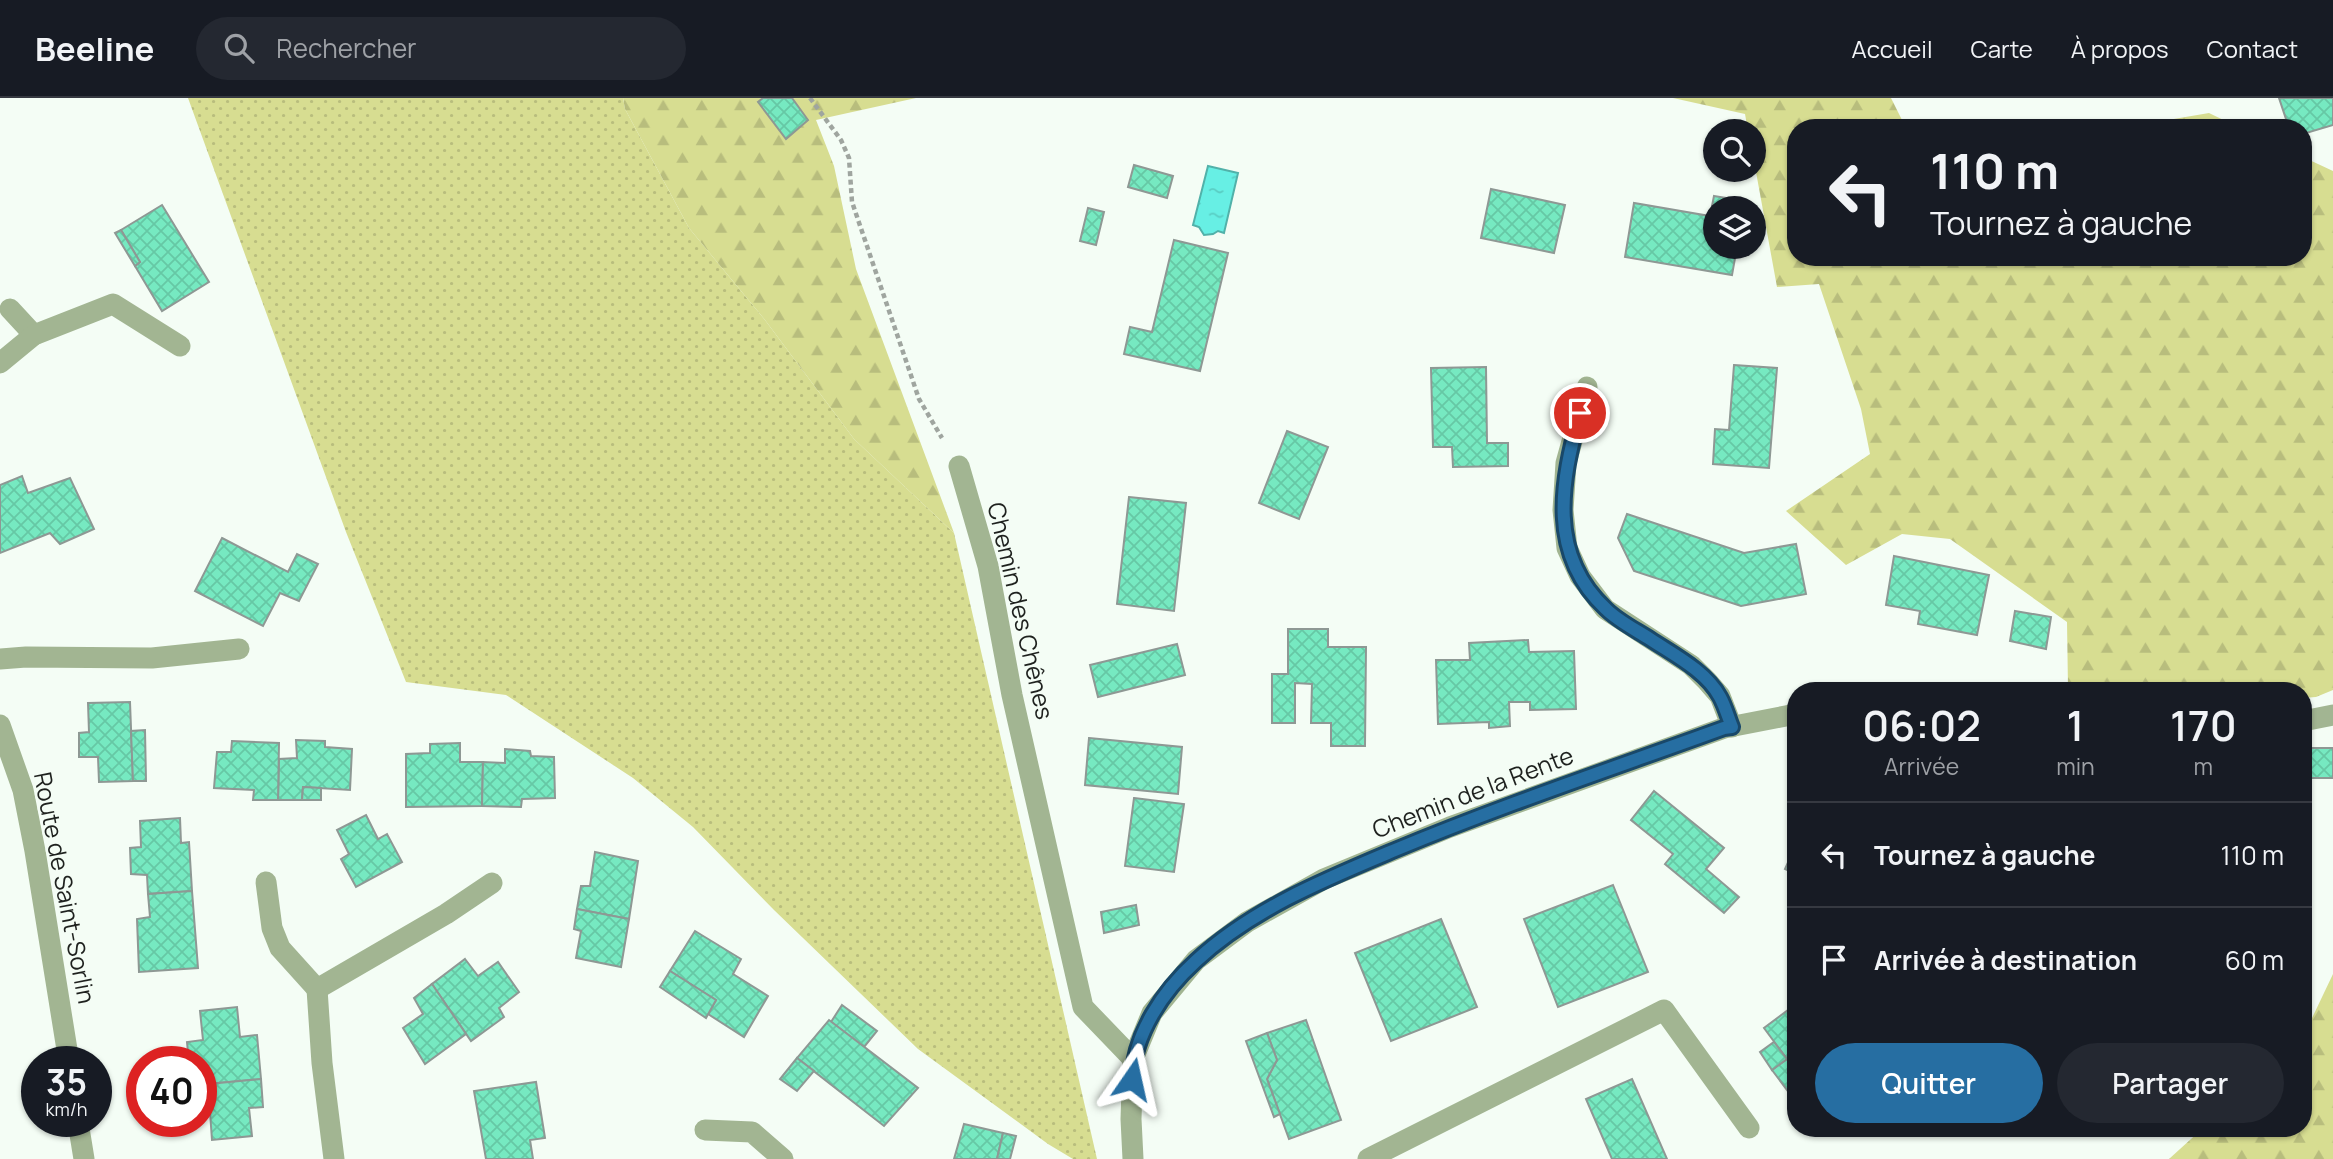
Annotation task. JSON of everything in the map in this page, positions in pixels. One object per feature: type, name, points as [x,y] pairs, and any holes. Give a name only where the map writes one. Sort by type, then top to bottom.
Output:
[{"type":"street","points":[[0,363],[34,335],[113,304],[180,346]]},
{"type":"street","points":[[10,309],[34,335]]},
{"type":"street","points":[[1587,387],[1566,463],[1563,510],[1567,548],[1580,576],[1605,609],[1691,665],[1720,696],[1732,727]]},
{"type":"street","name":"Chemin des Chênes","points":[[959,466],[988,566],[1012,695],[1083,1007],[1133,1059]]},
{"type":"street","points":[[0,659],[152,658],[239,649]]},
{"type":"street","points":[[2312,719],[2333,715]]},
{"type":"street","name":"Chemin de la Rente","points":[[1133,1159],[1133,1059],[1152,1013],[1196,960],[1247,922],[1324,879],[1450,827],[1724,728],[1787,716]]},
{"type":"street","name":"Route de Saint-Sorlin","points":[[0,725],[23,790],[66,1046]]},
{"type":"street","points":[[265,882],[272,928],[280,948],[317,989],[322,1063],[334,1159]]},
{"type":"street","points":[[317,989],[446,914],[492,883]]},
{"type":"street","points":[[1368,1159],[1664,1010],[1749,1128]]},
{"type":"street","points":[[705,1130],[752,1132],[783,1159]]},
{"type":"street","points":[[80,1137],[84,1159]]},
{"type":"path","points":[[810,98],[841,140],[849,158],[852,202],[919,400],[959,466]]},
{"type":"green space","points":[[188,98],[623,98],[625,109],[689,228],[765,320],[854,439],[954,533],[1097,1159],[1073,1159],[1048,1144],[918,1049],[774,910],[693,827],[633,778],[506,695],[406,682],[346,532]]},
{"type":"green space","points":[[623,98],[916,98],[816,120],[834,166],[856,269],[954,533],[854,439],[765,320],[689,228],[625,109]]},
{"type":"green space","points":[[1673,98],[1891,98],[1902,119],[1787,119],[1787,266],[2312,266],[2312,161],[2333,171],[2333,690],[2312,697],[2312,682],[2068,682],[2067,622],[1950,539],[1902,534],[1846,565],[1786,511],[1870,454],[1861,409],[1819,284],[1777,287],[1766,227],[1766,196],[1760,196],[1758,182],[1766,182],[1766,119],[1746,119],[1745,114]]},
{"type":"green space","points":[[2209,113],[2221,119],[2174,119]]},
{"type":"green space","points":[[2333,974],[2333,1159],[2169,1159],[2193,1137],[2312,1137],[2312,1018]]},
{"type":"water","points":[[1208,166],[1238,173],[1224,233],[1218,231],[1204,235],[1199,227],[1193,225]]},
{"type":"building","points":[[763,98],[792,98],[808,120],[786,139],[758,102]]},
{"type":"building","points":[[2279,98],[2333,98],[2333,125],[2312,131],[2312,119],[2286,119]]},
{"type":"building","points":[[1134,165],[1173,176],[1167,198],[1128,187]]},
{"type":"building","points":[[1491,189],[1565,205],[1554,253],[1481,238]]},
{"type":"building","points":[[1634,203],[1703,215],[1703,259],[1735,259],[1732,275],[1625,257]]},
{"type":"building","points":[[162,205],[209,282],[162,311],[135,266],[140,262],[121,230]]},
{"type":"building","points":[[1088,208],[1104,212],[1096,245],[1080,241]]},
{"type":"building","points":[[121,230],[140,262],[135,266],[115,233]]},
{"type":"building","points":[[1174,240],[1228,253],[1200,371],[1124,354],[1130,327],[1152,332]]},
{"type":"building","points":[[1734,365],[1777,368],[1769,468],[1713,464],[1715,429],[1729,430]]},
{"type":"building","points":[[1486,367],[1487,443],[1508,443],[1508,466],[1453,467],[1452,447],[1433,447],[1431,368]]},
{"type":"building","points":[[1287,431],[1328,447],[1299,519],[1259,503]]},
{"type":"building","points":[[22,476],[28,493],[70,478],[94,529],[60,544],[50,533],[0,553],[0,485]]},
{"type":"building","points":[[1129,497],[1186,503],[1174,611],[1117,604]]},
{"type":"building","points":[[1627,514],[1744,553],[1796,544],[1806,594],[1741,606],[1634,571],[1618,538]]},
{"type":"building","points":[[222,538],[288,572],[297,554],[318,564],[299,601],[280,593],[263,626],[195,591]]},
{"type":"building","points":[[1894,556],[1989,575],[1977,635],[1918,624],[1920,611],[1886,605]]},
{"type":"building","points":[[2015,611],[2051,617],[2046,649],[2010,641]]},
{"type":"building","points":[[1288,629],[1328,629],[1328,647],[1366,647],[1365,746],[1331,746],[1331,723],[1311,723],[1312,684],[1295,683],[1295,723],[1272,723],[1272,674],[1288,674]]},
{"type":"building","points":[[1528,640],[1529,652],[1574,651],[1576,709],[1530,710],[1530,702],[1509,702],[1510,726],[1489,728],[1489,722],[1438,724],[1436,660],[1470,660],[1469,643]]},
{"type":"building","points":[[1177,644],[1185,675],[1098,697],[1090,665]]},
{"type":"building","points":[[130,702],[133,781],[99,782],[98,757],[79,757],[79,733],[89,732],[88,703]]},
{"type":"building","points":[[145,730],[146,781],[133,781],[131,731]]},
{"type":"building","points":[[1089,738],[1182,747],[1178,794],[1085,785]]},
{"type":"building","points":[[296,740],[325,741],[325,747],[352,749],[350,790],[303,787],[302,800],[278,800],[279,759],[297,758]]},
{"type":"building","points":[[232,741],[279,743],[278,800],[253,800],[254,790],[214,788],[217,752],[231,752]]},
{"type":"building","points":[[460,743],[460,762],[483,762],[482,806],[406,807],[406,754],[430,753],[430,744]]},
{"type":"building","points":[[2312,748],[2333,748],[2333,778],[2312,778]]},
{"type":"building","points":[[505,749],[530,751],[531,756],[554,757],[555,798],[522,799],[521,807],[482,806],[483,762],[505,763]]},
{"type":"building","points":[[303,787],[321,788],[321,800],[302,800]]},
{"type":"building","points":[[1654,791],[1724,848],[1706,869],[1739,897],[1724,913],[1665,864],[1673,854],[1631,820]]},
{"type":"building","points":[[1134,798],[1184,804],[1174,872],[1125,866]]},
{"type":"building","points":[[366,815],[378,839],[387,834],[402,862],[356,887],[341,859],[349,854],[337,830]]},
{"type":"building","points":[[180,818],[181,843],[189,842],[192,891],[148,894],[147,875],[131,874],[130,848],[141,847],[140,821]]},
{"type":"building","points":[[595,852],[638,861],[629,919],[577,909],[581,886],[590,886]]},
{"type":"building","points":[[1613,885],[1648,972],[1558,1007],[1524,919]]},
{"type":"building","points":[[192,891],[198,968],[139,972],[137,919],[150,917],[148,894]]},
{"type":"building","points":[[1136,905],[1139,925],[1104,933],[1101,912]]},
{"type":"building","points":[[577,909],[629,919],[621,967],[576,958],[581,931],[574,929]]},
{"type":"building","points":[[1441,919],[1477,1007],[1391,1041],[1355,953]]},
{"type":"building","points":[[695,931],[741,959],[733,974],[768,996],[744,1037],[708,1014],[716,1000],[670,971]]},
{"type":"building","points":[[465,959],[478,976],[498,962],[519,992],[499,1008],[504,1017],[471,1041],[432,984]]},
{"type":"building","points":[[670,971],[716,1000],[706,1018],[660,987]]},
{"type":"building","points":[[432,984],[466,1034],[425,1064],[403,1028],[423,1014],[414,998]]},
{"type":"building","points":[[842,1005],[877,1031],[864,1047],[831,1022]]},
{"type":"building","points":[[237,1007],[240,1037],[257,1035],[261,1079],[217,1083],[217,1046],[187,1046],[187,1042],[203,1040],[200,1011]]},
{"type":"building","points":[[1787,1011],[1787,1059],[1764,1028]]},
{"type":"building","points":[[829,1020],[918,1088],[884,1126],[797,1058]]},
{"type":"building","points":[[1306,1020],[1341,1120],[1289,1139],[1267,1079],[1277,1060],[1267,1033]]},
{"type":"building","points":[[1267,1033],[1277,1060],[1267,1079],[1280,1114],[1274,1117],[1246,1041]]},
{"type":"building","points":[[1774,1042],[1787,1059],[1772,1070],[1760,1052]]},
{"type":"building","points":[[797,1058],[814,1071],[797,1091],[780,1079]]},
{"type":"building","points":[[1787,1059],[1787,1090],[1772,1070]]},
{"type":"building","points":[[261,1079],[263,1107],[249,1108],[252,1136],[212,1140],[212,1137],[217,1137],[217,1083]]},
{"type":"building","points":[[1632,1079],[1667,1159],[1612,1159],[1586,1099]]},
{"type":"building","points":[[536,1082],[545,1138],[530,1140],[533,1159],[486,1159],[474,1091]]},
{"type":"building","points":[[964,1124],[1003,1133],[997,1159],[954,1159]]},
{"type":"building","points":[[1003,1133],[1016,1136],[1010,1159],[997,1159]]},
{"type":"route","points":[[1132,1079],[1133,1059],[1152,1013],[1196,960],[1247,922],[1324,879],[1450,827],[1732,727],[1720,696],[1691,665],[1605,609],[1580,576],[1567,548],[1563,510],[1566,463],[1580,413]]}]
